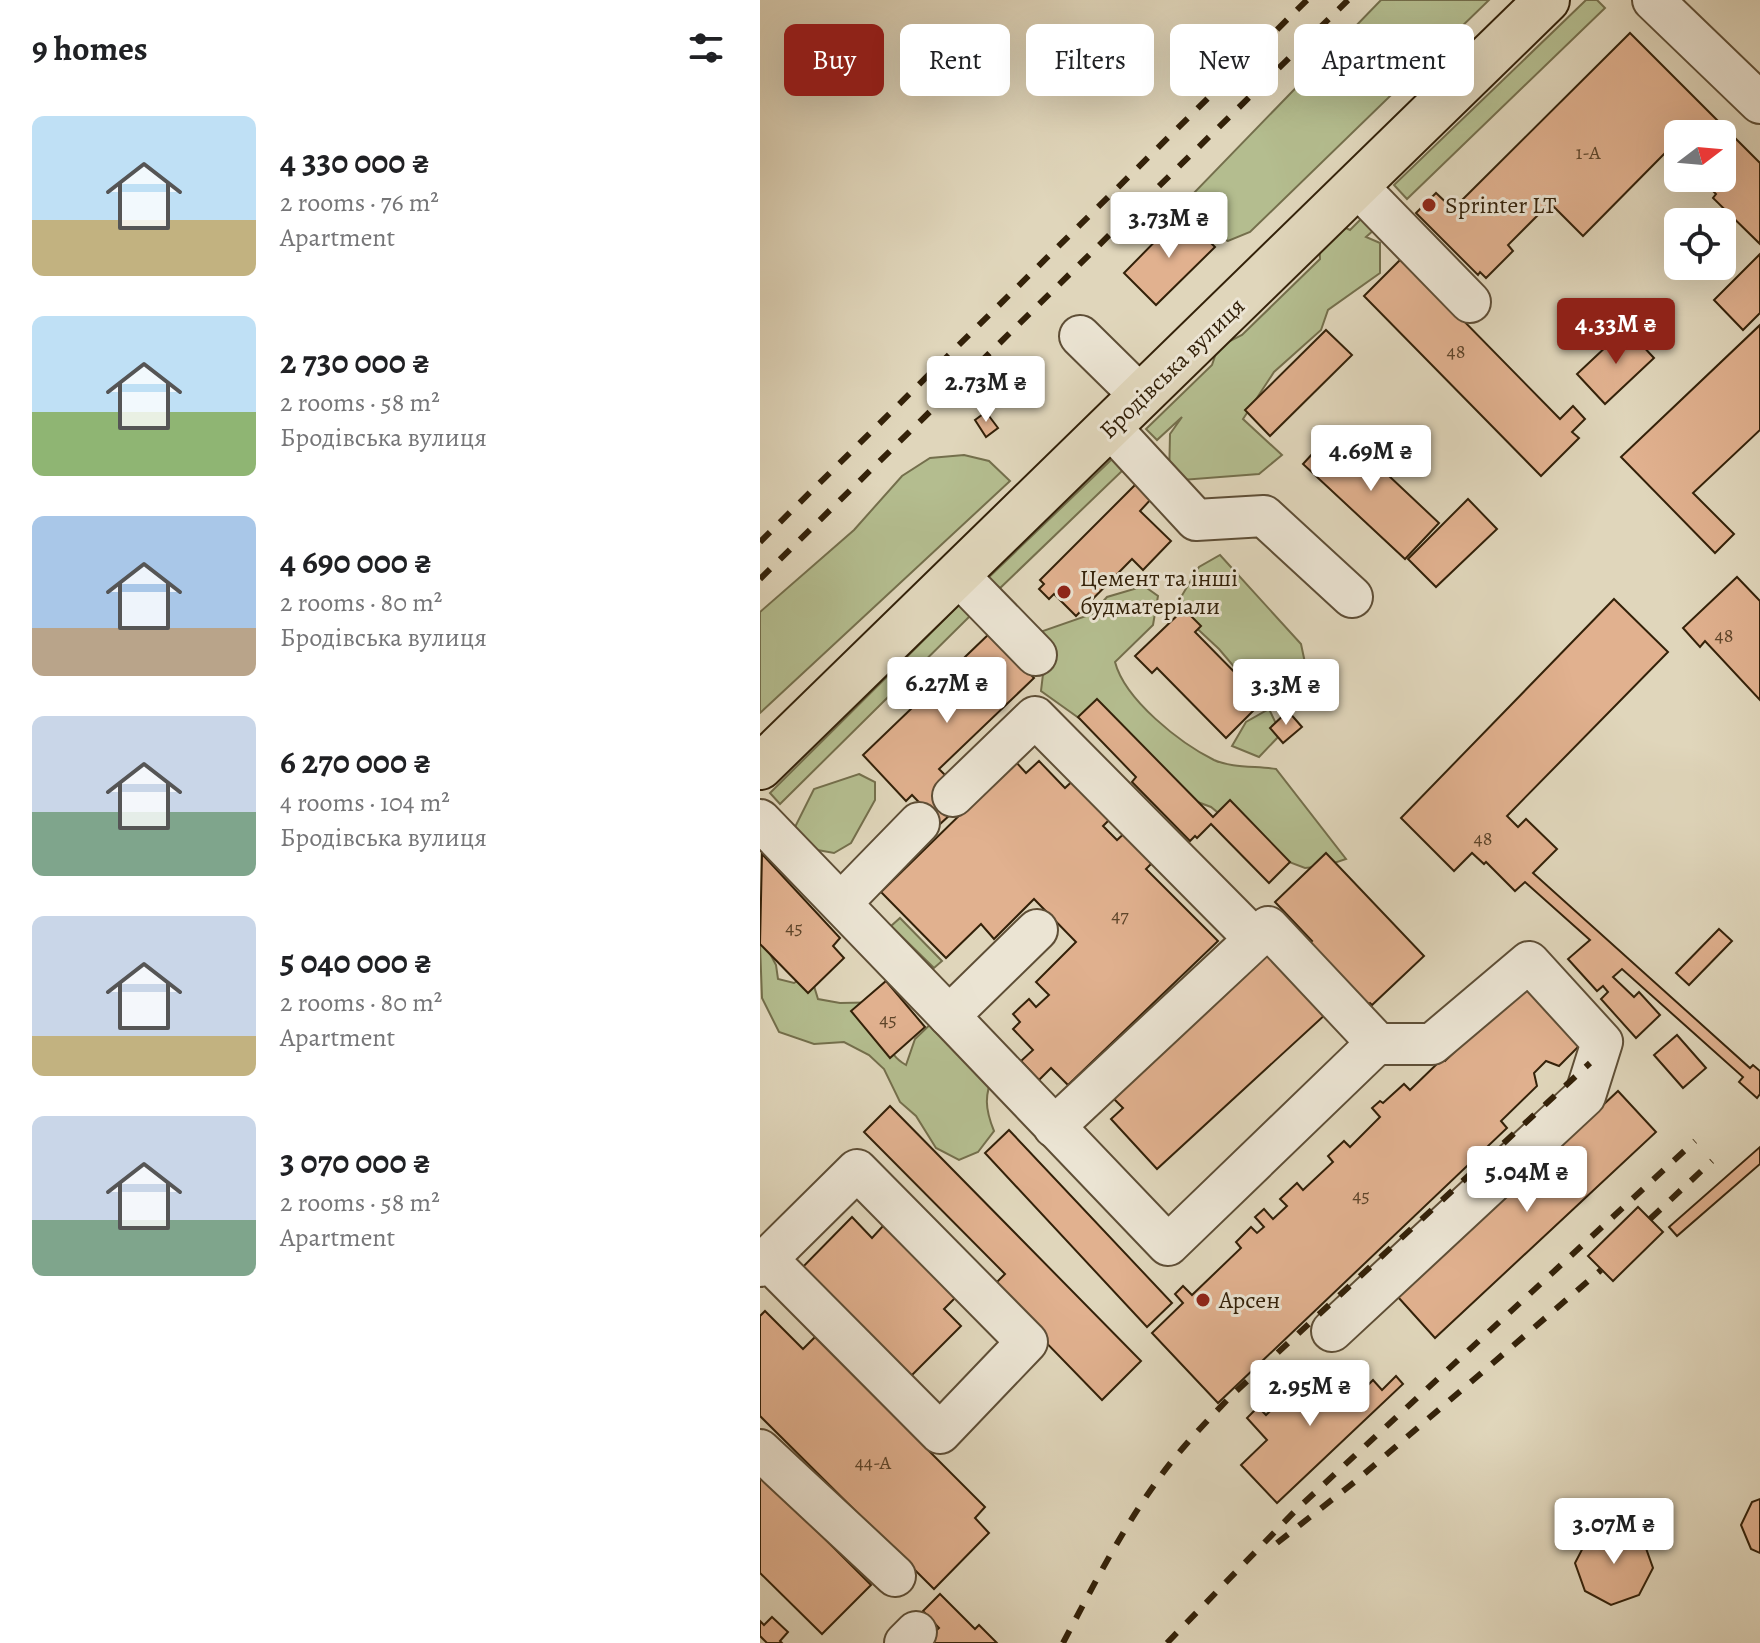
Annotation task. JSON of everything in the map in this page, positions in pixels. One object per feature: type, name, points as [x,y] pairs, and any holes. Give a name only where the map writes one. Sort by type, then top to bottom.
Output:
[{"type":"main road","name":"Бродівська вулиця","points":[[760,767],[1547,0]]},
{"type":"street","points":[[1653,0],[1760,103]]},
{"type":"street","points":[[1357,186],[1470,302]]},
{"type":"street","points":[[1080,336],[1142,397]]},
{"type":"street","points":[[1110,427],[1196,520],[1264,516],[1352,597]]},
{"type":"street","points":[[958,575],[1036,655]]},
{"type":"street","points":[[953,796],[1035,717],[1255,939]]},
{"type":"street","points":[[760,820],[1168,1245],[1378,1044],[1432,1044],[1529,962],[1602,1042],[1585,1096],[1332,1331]]},
{"type":"street","points":[[841,903],[919,823]]},
{"type":"street","points":[[1054,1127],[1268,927],[1378,1044]]},
{"type":"street","points":[[949,1016],[1037,930]]},
{"type":"street","points":[[857,1170],[1027,1342],[940,1433],[764,1262],[857,1170]]},
{"type":"street","points":[[760,1450],[895,1576]]},
{"type":"green space","points":[[1381,0],[1489,0],[1464,24],[1358,24]]},
{"type":"green space","points":[[1586,0],[1597,0],[1605,8],[1407,199],[1394,185]]},
{"type":"green space","points":[[1294,90],[1294,96],[1390,96],[1250,232],[1228,241],[1214,234],[1197,219],[1189,198]]},
{"type":"green space","points":[[1363,217],[1375,229],[1366,237],[1380,243],[1380,273],[1328,310],[1321,330],[1274,372],[1243,419],[1282,455],[1259,474],[1169,481],[1170,434],[1182,417],[1157,440],[1146,429],[1212,365],[1218,347],[1242,335],[1320,259],[1319,237],[1342,226],[1350,230]]},
{"type":"green space","points":[[964,455],[989,461],[1010,481],[760,713],[760,612],[854,530],[902,476],[930,458]]},
{"type":"green space","points":[[1112,459],[1123,470],[997,591],[986,580]]},
{"type":"green space","points":[[1220,555],[1301,644],[1308,677],[1284,698],[1264,702],[1219,649],[1189,621],[1181,597],[1199,567]]},
{"type":"green space","points":[[1144,586],[1158,596],[1153,625],[1115,662],[1130,691],[1170,732],[1214,760],[1236,766],[1276,769],[1346,859],[1305,868],[1268,854],[1211,807],[1176,794],[1104,736],[1041,691],[1043,674],[1026,657],[1040,632],[1092,614],[1107,597]]},
{"type":"green space","points":[[959,605],[970,616],[780,804],[770,793]]},
{"type":"green space","points":[[1269,709],[1281,734],[1259,757],[1232,746],[1246,722]]},
{"type":"green space","points":[[859,774],[875,782],[875,800],[851,843],[834,853],[812,849],[794,829],[814,789]]},
{"type":"green space","points":[[900,918],[942,961],[934,968],[891,926]]},
{"type":"green space","points":[[760,945],[766,946],[776,965],[778,979],[794,983],[810,973],[818,999],[840,1003],[891,1002],[887,1037],[892,1052],[906,1065],[915,1039],[939,1016],[994,1073],[987,1102],[994,1131],[978,1152],[959,1160],[936,1148],[916,1116],[900,1102],[884,1069],[869,1055],[844,1042],[814,1044],[779,1032],[762,998]]},
{"type":"building","points":[[1630,33],[1717,120],[1664,120],[1664,154],[1583,236],[1550,203],[1508,245],[1513,251],[1486,278],[1480,272],[1478,275],[1416,213],[1436,193],[1453,209]]},
{"type":"building","points":[[1736,139],[1760,163],[1760,244],[1736,221],[1736,208],[1723,208],[1713,198],[1714,192],[1736,192]]},
{"type":"building","points":[[1182,214],[1215,247],[1156,305],[1124,273]]},
{"type":"building","points":[[1760,254],[1760,313],[1743,330],[1714,300]]},
{"type":"building","points":[[1402,258],[1560,419],[1573,406],[1585,419],[1572,432],[1579,438],[1541,476],[1364,296]]},
{"type":"building","points":[[1760,325],[1760,430],[1693,493],[1734,534],[1715,553],[1621,457]]},
{"type":"building","points":[[1626,328],[1654,358],[1605,404],[1577,374]]},
{"type":"building","points":[[1326,330],[1352,355],[1270,436],[1245,410]]},
{"type":"building","points":[[986,412],[998,428],[986,437],[975,420]]},
{"type":"building","points":[[1337,427],[1439,523],[1405,559],[1303,464]]},
{"type":"building","points":[[1138,482],[1153,497],[1140,511],[1171,541],[1143,570],[1132,559],[1076,616],[1054,594],[1049,599],[1039,589],[1044,584],[1040,580]]},
{"type":"building","points":[[1468,499],[1497,529],[1436,587],[1408,559]]},
{"type":"building","points":[[1737,577],[1760,601],[1760,700],[1705,641],[1700,647],[1683,628]]},
{"type":"building","points":[[1614,599],[1668,652],[1507,816],[1518,827],[1526,819],[1557,849],[1533,873],[1750,1068],[1753,1065],[1760,1071],[1760,1094],[1757,1098],[1739,1082],[1743,1077],[1622,969],[1613,977],[1634,997],[1639,992],[1660,1015],[1636,1038],[1601,999],[1608,992],[1603,986],[1597,991],[1568,959],[1590,940],[1525,882],[1515,891],[1486,862],[1484,864],[1472,853],[1454,871],[1401,818]]},
{"type":"building","points":[[1184,609],[1201,626],[1195,632],[1253,691],[1247,697],[1257,707],[1226,738],[1157,668],[1152,673],[1135,656]]},
{"type":"building","points":[[991,632],[1034,678],[939,769],[952,782],[951,814],[940,824],[912,795],[906,801],[863,755]]},
{"type":"building","points":[[1097,699],[1213,817],[1230,800],[1290,862],[1269,883],[1211,824],[1190,841],[1132,782],[1136,777],[1078,717]]},
{"type":"building","points":[[1288,711],[1302,727],[1283,743],[1270,728]]},
{"type":"building","points":[[1015,761],[1026,773],[1039,761],[1065,788],[1081,773],[1110,819],[1103,826],[1117,840],[1129,829],[1158,857],[1146,869],[1218,941],[1068,1085],[1051,1068],[1039,1080],[1021,1061],[1033,1050],[1013,1029],[1020,1022],[1013,1014],[1029,999],[1036,1007],[1049,995],[1036,982],[1076,942],[1034,899],[994,939],[981,924],[946,958],[881,892]]},
{"type":"building","points":[[1326,853],[1424,956],[1372,1005],[1370,1003],[1361,1011],[1303,949],[1312,941],[1275,902]]},
{"type":"building","points":[[762,854],[840,938],[833,946],[844,958],[808,993],[760,944]]},
{"type":"building","points":[[1719,929],[1732,941],[1689,985],[1676,973]]},
{"type":"building","points":[[1272,951],[1328,1012],[1157,1169],[1111,1119],[1123,1108],[1113,1098]]},
{"type":"building","points":[[886,981],[925,1027],[890,1058],[851,1011]]},
{"type":"building","points":[[1529,981],[1585,1040],[1559,1066],[1546,1061],[1534,1073],[1537,1086],[1501,1121],[1507,1128],[1218,1403],[1152,1333],[1183,1303],[1175,1294],[1183,1286],[1192,1295],[1241,1248],[1236,1242],[1251,1227],[1257,1233],[1264,1227],[1255,1217],[1264,1209],[1273,1219],[1287,1206],[1280,1199],[1297,1183],[1303,1190],[1333,1162],[1328,1156],[1344,1141],[1350,1147],[1380,1117],[1372,1108],[1380,1101],[1383,1103],[1404,1084],[1410,1090]]},
{"type":"building","points":[[1677,1035],[1706,1068],[1683,1088],[1654,1055]]},
{"type":"building","points":[[1618,1091],[1656,1132],[1435,1338],[1398,1297]]},
{"type":"building","points":[[890,1106],[1141,1361],[1102,1400],[992,1287],[1005,1274],[864,1132]]},
{"type":"building","points":[[1009,1130],[1172,1303],[1147,1327],[985,1153]]},
{"type":"building","points":[[1760,1147],[1760,1164],[1677,1236],[1669,1227]]},
{"type":"building","points":[[1638,1207],[1663,1232],[1613,1281],[1588,1256]]},
{"type":"building","points":[[852,1217],[872,1238],[883,1226],[956,1297],[944,1309],[961,1326],[903,1384],[794,1276]]},
{"type":"building","points":[[765,1311],[803,1349],[815,1337],[985,1507],[975,1518],[989,1533],[934,1589],[760,1416],[760,1316]]},
{"type":"building","points":[[1317,1367],[1332,1383],[1345,1371],[1363,1390],[1373,1380],[1382,1390],[1396,1376],[1403,1384],[1277,1503],[1241,1465],[1267,1440],[1247,1418],[1258,1407],[1266,1415]]},
{"type":"building","points":[[760,1474],[871,1585],[822,1634],[760,1573]]},
{"type":"building","points":[[1760,1499],[1760,1553],[1751,1549],[1741,1525],[1752,1502]]},
{"type":"building","points":[[1617,1527],[1643,1540],[1653,1568],[1639,1595],[1611,1605],[1585,1591],[1575,1563],[1589,1536]]},
{"type":"building","points":[[940,1594],[975,1629],[979,1625],[997,1643],[923,1643],[939,1628],[923,1611]]},
{"type":"building","points":[[772,1617],[788,1632],[780,1641],[782,1643],[767,1643],[760,1636],[760,1621],[764,1625]]},
{"type":"railway","points":[[760,542],[1307,0]]},
{"type":"railway","points":[[760,579],[1348,0]]},
{"type":"railway","points":[[1063,1643],[1131,1520],[1165,1470],[1202,1427],[1231,1396],[1590,1063]]},
{"type":"railway","points":[[1167,1643],[1297,1509],[1695,1141]]},
{"type":"railway","points":[[1650,1219],[1712,1161]]},
{"type":"railway","points":[[1277,1543],[1357,1480],[1601,1270]]},
{"type":"place","name":"Sprinter LT","points":[[1429,205]]},
{"type":"place","name":"Цемент та інші будматеріали","points":[[1064,592]]},
{"type":"place","name":"Арсен","points":[[1203,1300]]}]
